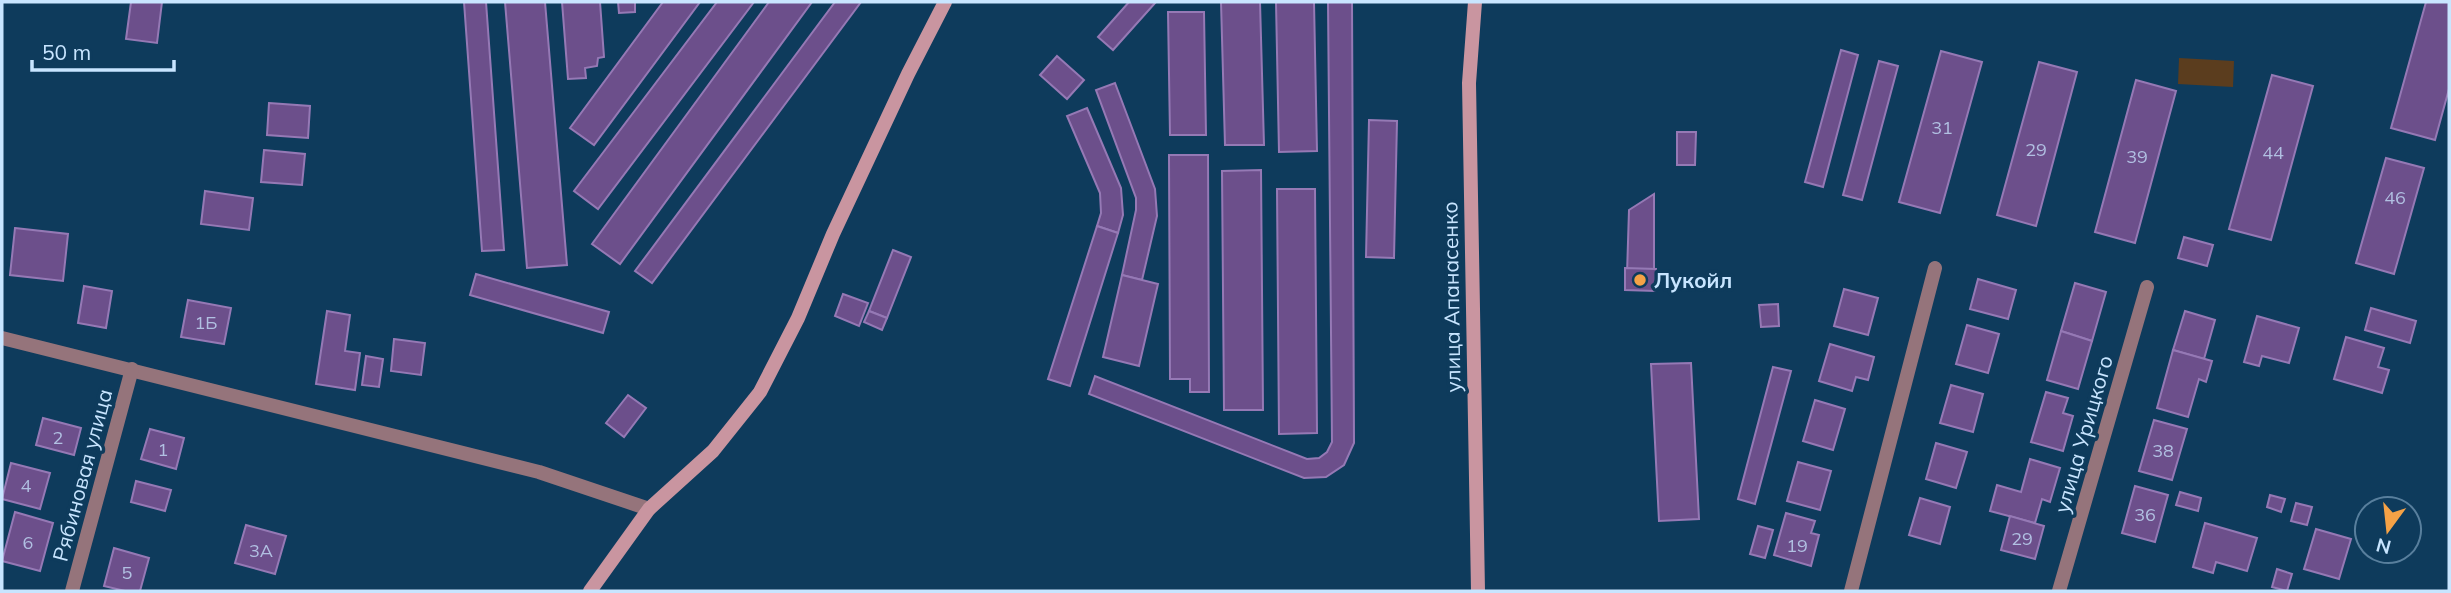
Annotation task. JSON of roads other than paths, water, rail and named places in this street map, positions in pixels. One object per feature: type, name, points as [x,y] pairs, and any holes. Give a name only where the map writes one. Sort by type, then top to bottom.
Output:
[{"type":"main road","points":[[590,591],[649,509],[713,451],[760,392],[799,318],[845,210],[908,74],[945,2]]},
{"type":"main road","name":"улица Апанасенко","points":[[1475,2],[1469,83],[1478,591]]},
{"type":"street","points":[[1851,591],[1935,268]]},
{"type":"street","name":"улица Урицкого","points":[[2059,591],[2147,287]]},
{"type":"street","points":[[2,338],[540,472],[649,509]]},
{"type":"street","name":"Рябиновая улица","points":[[72,591],[132,369]]},
{"type":"place","name":"Лукойл","points":[[1640,280]]}]
